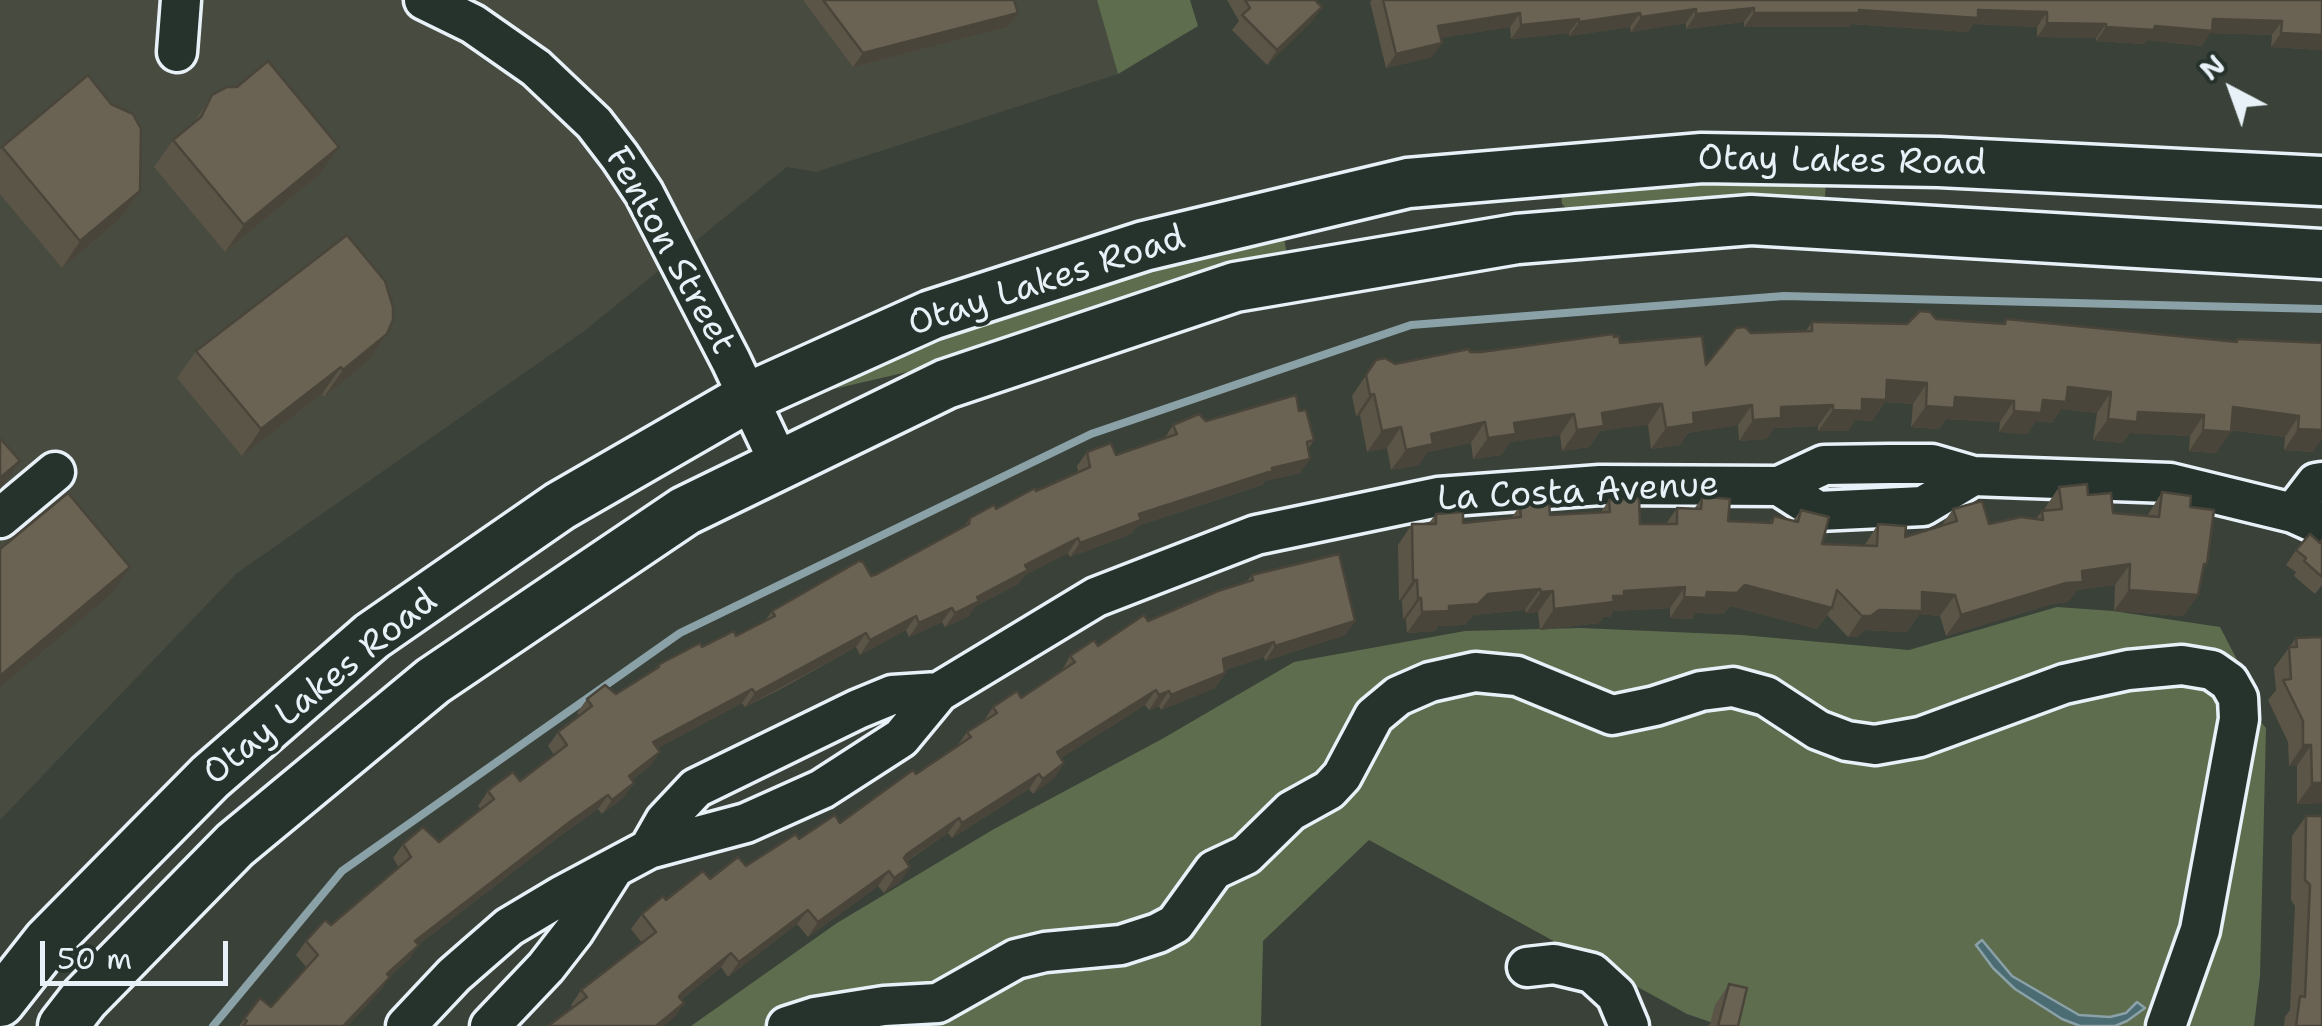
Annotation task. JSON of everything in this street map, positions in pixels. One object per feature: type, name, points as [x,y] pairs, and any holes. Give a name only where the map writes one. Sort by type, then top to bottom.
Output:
[{"type":"main road","name":"Otay Lakes Road","points":[[0,1002],[48,941],[210,777],[372,636],[560,506],[750,396],[931,315],[1144,246],[1408,183],[1702,158],[1939,162],[2322,180]]},
{"type":"main road","name":"Otay Lakes Road","points":[[63,1026],[84,998],[235,845],[433,680],[686,511],[946,384],[1234,288],[1517,238],[1750,220],[2322,254]]},
{"type":"street","points":[[177,52],[182,0]]},
{"type":"street","name":"Fenton Street","points":[[424,0],[504,44],[536,68],[594,123],[644,193],[750,396],[780,465]]},
{"type":"street","name":"La Costa Avenue","points":[[406,1026],[454,975],[509,927],[632,857],[746,822],[822,789],[901,738],[939,692],[1096,596],[1256,534],[1438,497],[1600,485],[1780,486],[1824,466],[1932,464],[1973,476],[2170,483],[2307,520]]},
{"type":"street","points":[[0,518],[54,472]]},
{"type":"street","points":[[2307,520],[2316,483],[2322,482]]},
{"type":"street","points":[[787,1026],[815,1017],[884,1006],[938,1003],[1016,960],[1045,952],[1122,945],[1175,924],[1214,870],[1246,855],[1290,812],[1329,790],[1342,776],[1374,716],[1398,696],[1430,682],[1475,672],[1516,676],[1612,715],[1701,691],[1733,687],[1766,696],[1818,730],[1846,742],[1875,745],[1920,737],[2064,684],[2128,670],[2182,665],[2212,670],[2229,682],[2238,698],[2239,719],[2200,930],[2166,1026]]},
{"type":"street","name":"La Costa Avenue","points":[[490,1026],[512,1006],[632,857],[696,788],[892,695],[939,692]]},
{"type":"street","points":[[1527,967],[1554,964],[1592,973],[1616,996],[1629,1026]]},
{"type":"shaded area","points":[[0,0],[1097,0],[1118,74],[816,172],[787,167],[583,332],[237,573],[0,820]]},
{"type":"green space","points":[[1097,0],[1190,0],[1198,26],[1118,74]]},
{"type":"green space","points":[[1694,179],[1826,182],[1825,196],[1566,208],[1562,204],[1561,192]]},
{"type":"green space","points":[[1284,237],[1286,250],[1282,255],[1101,303],[916,370],[825,391],[826,387],[913,350],[1010,313],[1187,257]]},
{"type":"green space","points":[[2057,607],[2220,627],[2247,679],[2255,715],[2266,728],[2260,976],[2254,1026],[1722,1026],[1687,1014],[1369,840],[1263,941],[1261,1026],[691,1026],[837,923],[994,829],[1162,739],[1294,662],[1465,631],[1581,628],[1742,635],[1909,650]]},
{"type":"water","points":[[1982,940],[2012,976],[2079,1015],[2110,1017],[2126,1013],[2137,1002],[2145,1008],[2115,1026],[2080,1026],[2062,1019],[2015,989],[1993,968],[1976,945]]},
{"type":"building","points":[[823,0],[1014,0],[1018,13],[863,53]]},
{"type":"building","points":[[1245,0],[1315,0],[1322,7],[1277,50],[1242,15],[1250,8]]},
{"type":"building","points":[[1383,0],[2322,0],[2322,35],[2281,33],[2282,21],[2213,19],[2212,31],[2155,26],[2154,30],[2047,23],[2047,12],[1978,10],[1978,18],[1859,10],[1754,13],[1754,8],[1696,14],[1696,9],[1521,25],[1520,13],[1438,26],[1442,43],[1396,54]]},
{"type":"building","points":[[268,61],[339,147],[244,225],[173,140],[201,117],[212,95],[227,87],[237,87]]},
{"type":"building","points":[[88,75],[111,104],[133,114],[141,129],[140,191],[80,241],[2,147]]},
{"type":"building","points":[[347,235],[385,281],[393,307],[387,334],[261,429],[196,351]]},
{"type":"building","points":[[1920,311],[1930,312],[1936,319],[2005,324],[2006,319],[2237,342],[2322,343],[2322,430],[2298,429],[2299,416],[2233,407],[2231,432],[2203,430],[2204,415],[2138,412],[2137,422],[2108,419],[2111,392],[2068,387],[2066,402],[2043,400],[2041,413],[2014,411],[2014,401],[1955,397],[1954,408],[1926,406],[1927,383],[1887,380],[1886,400],[1862,399],[1862,411],[1833,410],[1833,405],[1781,407],[1781,418],[1753,420],[1752,405],[1693,413],[1694,424],[1666,428],[1662,404],[1655,404],[1602,413],[1604,426],[1577,430],[1574,414],[1514,423],[1516,434],[1488,438],[1485,422],[1431,434],[1433,444],[1406,450],[1401,427],[1382,431],[1366,375],[1376,360],[1385,358],[1395,364],[1469,349],[1481,352],[1613,334],[1619,336],[1620,343],[1702,336],[1706,365],[1736,328],[1745,327],[1751,333],[1812,331],[1812,322],[1907,324]]},
{"type":"building","points":[[1296,395],[1299,411],[1306,410],[1314,440],[1307,442],[1310,459],[1272,468],[1139,514],[1141,520],[1080,543],[1078,538],[1025,565],[1028,570],[955,613],[952,608],[919,623],[916,616],[870,640],[866,633],[755,693],[752,689],[653,742],[660,752],[629,776],[634,783],[612,800],[608,795],[571,821],[415,941],[419,945],[387,974],[390,977],[343,1026],[243,1026],[260,998],[271,1007],[318,955],[306,941],[325,920],[331,925],[411,857],[403,844],[423,827],[439,842],[494,799],[488,791],[491,788],[513,772],[520,781],[567,745],[558,732],[592,706],[587,699],[605,685],[616,694],[700,643],[702,647],[734,631],[736,636],[775,616],[772,611],[859,561],[871,576],[877,574],[969,524],[970,518],[994,505],[996,509],[1035,488],[1036,491],[1090,467],[1087,452],[1111,443],[1116,455],[1177,434],[1173,425],[1199,414],[1206,421]]},
{"type":"building","points":[[0,438],[20,461],[0,478]]},
{"type":"building","points":[[2087,484],[2088,495],[2111,493],[2113,513],[2159,517],[2162,492],[2191,496],[2190,507],[2214,510],[2207,564],[2198,595],[2129,590],[2130,564],[2082,571],[2083,582],[2066,583],[1961,615],[1955,595],[1922,592],[1922,611],[1879,610],[1862,616],[1837,590],[1832,608],[1745,585],[1737,593],[1707,592],[1706,598],[1684,597],[1685,587],[1624,591],[1624,596],[1613,596],[1614,602],[1554,609],[1553,591],[1540,589],[1488,594],[1478,604],[1422,612],[1417,580],[1413,580],[1412,524],[1436,524],[1436,514],[1463,512],[1463,523],[1521,517],[1520,506],[1549,502],[1550,515],[1610,512],[1609,500],[1639,498],[1640,524],[1677,524],[1677,508],[1701,509],[1702,498],[1709,497],[1730,499],[1728,521],[1772,523],[1774,516],[1798,522],[1801,510],[1829,517],[1822,544],[1877,546],[1878,524],[1906,526],[1905,537],[1957,521],[1953,509],[1982,501],[1989,524],[2021,517],[2043,520],[2042,511],[2062,509],[2059,487]]},
{"type":"building","points":[[68,493],[130,567],[0,676],[0,549]]},
{"type":"building","points":[[2310,534],[2320,543],[2322,540],[2322,577],[2296,550]]},
{"type":"building","points":[[1339,554],[1355,621],[1223,659],[1225,673],[1171,695],[1169,691],[1159,695],[1156,690],[1057,752],[1064,763],[1043,779],[1039,774],[962,823],[959,818],[907,854],[904,858],[910,867],[894,878],[889,871],[818,922],[808,910],[739,962],[731,953],[681,994],[684,1003],[656,1026],[548,1026],[587,997],[581,990],[656,932],[642,914],[703,871],[710,879],[738,857],[746,866],[835,815],[840,823],[913,770],[916,774],[971,737],[967,732],[997,713],[993,707],[1017,691],[1021,698],[1075,662],[1070,656],[1094,640],[1098,646],[1144,615],[1148,621],[1253,580],[1252,575]]},
{"type":"building","points":[[2322,637],[2322,783],[2312,783],[2311,745],[2303,745],[2303,721],[2283,680],[2291,679],[2289,647],[2297,647],[2296,638]]},
{"type":"building","points":[[2306,816],[2322,816],[2322,1026],[2296,1026],[2300,996],[2305,997],[2310,885],[2305,880]]},
{"type":"building","points":[[1729,984],[1747,988],[1738,1026],[1718,1026]]},
{"type":"waterway","points":[[213,1026],[342,871],[680,633],[1091,434],[1411,325],[1784,296],[2322,309]]}]
